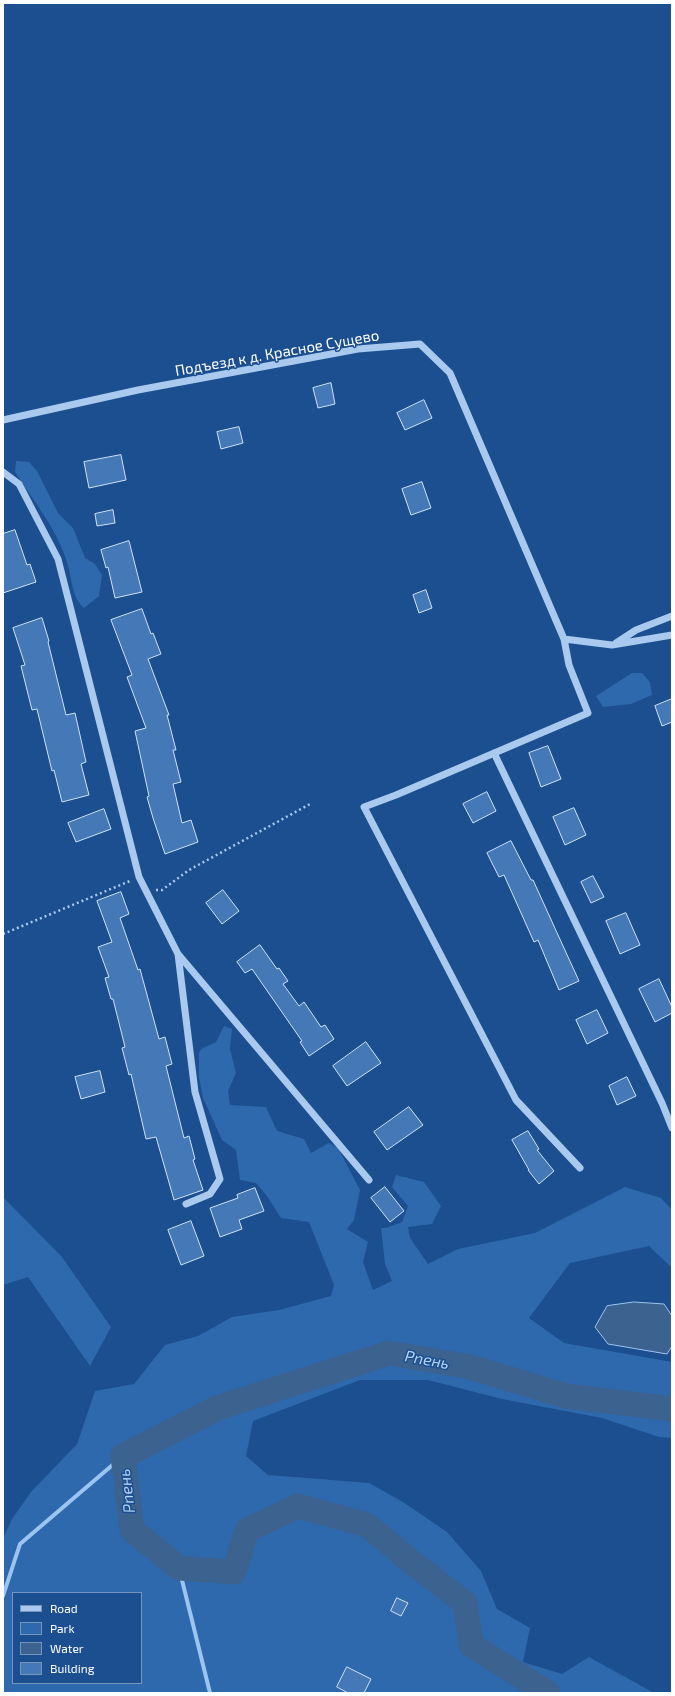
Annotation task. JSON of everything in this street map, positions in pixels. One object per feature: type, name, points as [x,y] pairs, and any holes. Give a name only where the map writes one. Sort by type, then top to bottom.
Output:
[{"type":"street","name":"Подъезд к д. Красное Сущево","points":[[3,420],[138,390],[358,349],[420,344],[450,373],[564,639],[569,665],[588,713],[494,753]]},
{"type":"street","points":[[3,472],[19,484],[58,559],[139,877],[178,954],[369,1180]]},
{"type":"street","points":[[612,645],[636,630],[672,616]]},
{"type":"street","points":[[564,639],[612,645],[672,635]]},
{"type":"street","points":[[580,1168],[516,1100],[364,807],[494,753],[662,1103],[672,1128]]},
{"type":"street","points":[[178,954],[195,1092],[220,1178],[210,1194],[186,1204]]},
{"type":"path","points":[[145,888],[162,890],[189,870],[312,803]]},
{"type":"path","points":[[3,934],[139,877]]},
{"type":"green space","points":[[16,461],[29,462],[37,471],[58,513],[73,528],[85,558],[95,564],[102,575],[99,596],[84,608],[77,600],[75,595],[69,569],[60,543],[15,472]]},
{"type":"green space","points":[[632,673],[642,673],[650,682],[652,695],[631,704],[603,707],[596,696]]},
{"type":"green space","points":[[224,1026],[232,1029],[230,1049],[236,1073],[228,1091],[230,1105],[266,1107],[277,1131],[304,1139],[311,1153],[329,1143],[338,1148],[360,1190],[354,1220],[347,1229],[368,1242],[363,1262],[373,1290],[392,1281],[385,1264],[381,1228],[386,1228],[402,1222],[408,1206],[392,1187],[396,1175],[424,1182],[441,1206],[432,1224],[408,1227],[410,1238],[428,1264],[458,1249],[535,1233],[625,1187],[661,1198],[672,1210],[672,1268],[649,1246],[570,1263],[529,1318],[564,1343],[672,1362],[672,1438],[659,1437],[602,1418],[502,1399],[428,1380],[360,1380],[253,1421],[246,1456],[268,1475],[369,1483],[403,1502],[447,1532],[481,1571],[497,1609],[530,1628],[523,1662],[562,1674],[589,1657],[654,1693],[3,1693],[3,1538],[12,1519],[31,1492],[77,1444],[95,1391],[134,1384],[165,1345],[198,1336],[232,1317],[279,1310],[331,1296],[334,1285],[309,1222],[281,1218],[267,1196],[256,1183],[240,1180],[236,1150],[222,1140],[203,1098],[199,1077],[199,1053],[201,1049],[216,1042]]},
{"type":"green space","points":[[3,1197],[62,1257],[111,1327],[90,1366],[28,1277],[3,1285]]},
{"type":"water","points":[[634,1302],[664,1304],[672,1316],[672,1346],[667,1354],[608,1344],[595,1327],[607,1306]]},
{"type":"building","points":[[331,383],[335,404],[318,408],[313,388]]},
{"type":"building","points":[[424,400],[432,418],[405,430],[397,413]]},
{"type":"building","points":[[239,427],[243,443],[221,449],[217,432]]},
{"type":"building","points":[[121,455],[126,480],[89,488],[84,462]]},
{"type":"building","points":[[422,482],[431,508],[411,515],[402,489]]},
{"type":"building","points":[[113,510],[115,523],[97,526],[95,514]]},
{"type":"building","points":[[15,530],[27,565],[30,564],[36,582],[3,593],[3,534]]},
{"type":"building","points":[[129,541],[142,592],[115,598],[108,567],[106,568],[101,550]]},
{"type":"building","points":[[426,590],[432,608],[419,613],[413,595]]},
{"type":"building","points":[[142,609],[151,634],[153,633],[161,654],[148,659],[169,715],[167,715],[176,750],[173,750],[181,782],[173,784],[182,823],[191,820],[198,842],[165,854],[147,797],[149,796],[135,731],[146,728],[127,677],[132,675],[111,620]]},
{"type":"building","points":[[42,618],[49,641],[66,715],[75,713],[86,762],[81,764],[89,795],[62,802],[54,770],[52,771],[37,709],[32,710],[21,666],[25,665],[13,628]]},
{"type":"building","points":[[672,699],[672,722],[662,726],[655,706]]},
{"type":"building","points":[[548,746],[561,779],[541,787],[529,753]]},
{"type":"building","points":[[487,792],[496,811],[473,823],[463,804]]},
{"type":"building","points":[[574,808],[586,835],[565,845],[553,817]]},
{"type":"building","points":[[104,809],[111,829],[76,842],[68,823]]},
{"type":"building","points":[[511,841],[531,880],[533,880],[579,981],[559,990],[538,940],[534,942],[504,875],[499,877],[487,853]]},
{"type":"building","points":[[593,876],[604,897],[591,903],[581,882]]},
{"type":"building","points":[[223,890],[239,911],[222,924],[206,903]]},
{"type":"building","points":[[121,892],[129,914],[120,918],[138,970],[140,969],[159,1039],[165,1037],[172,1064],[166,1066],[184,1138],[189,1136],[195,1159],[193,1160],[203,1190],[174,1200],[156,1137],[146,1139],[131,1074],[129,1075],[122,1048],[125,1047],[113,999],[111,999],[105,978],[109,977],[98,947],[112,942],[97,901]]},
{"type":"building","points":[[626,913],[640,945],[620,954],[606,921]]},
{"type":"building","points":[[260,945],[277,969],[279,968],[288,981],[283,984],[299,1006],[304,1002],[321,1027],[325,1025],[334,1039],[309,1056],[300,1042],[302,1041],[252,969],[245,973],[237,962]]},
{"type":"building","points":[[659,979],[672,1007],[672,1013],[655,1022],[639,989]]},
{"type":"building","points":[[597,1010],[608,1033],[587,1044],[576,1020]]},
{"type":"building","points":[[366,1042],[381,1063],[347,1086],[333,1066]]},
{"type":"building","points":[[100,1071],[105,1092],[81,1099],[75,1077]]},
{"type":"building","points":[[627,1077],[636,1096],[617,1105],[609,1086]]},
{"type":"building","points":[[409,1107],[423,1125],[387,1150],[374,1132]]},
{"type":"building","points":[[528,1131],[539,1149],[537,1150],[554,1171],[539,1184],[528,1170],[512,1140]]},
{"type":"building","points":[[385,1187],[404,1211],[390,1222],[371,1198]]},
{"type":"building","points":[[255,1188],[264,1211],[239,1220],[242,1229],[220,1237],[210,1208],[238,1198],[237,1195]]},
{"type":"building","points":[[191,1221],[204,1256],[181,1265],[168,1230]]},
{"type":"building","points":[[397,1598],[408,1603],[401,1616],[391,1611]]},
{"type":"building","points":[[347,1667],[371,1679],[364,1693],[348,1693],[337,1687]]},
{"type":"waterway","name":"Рпень","points":[[548,1693],[471,1645],[465,1603],[414,1564],[367,1525],[298,1506],[247,1530],[234,1572],[179,1568],[132,1530],[123,1456],[217,1408],[389,1353],[470,1367],[566,1396],[672,1409]]},
{"type":"waterway","points":[[3,1596],[20,1544],[123,1456]]},
{"type":"waterway","points":[[179,1568],[210,1693]]}]
